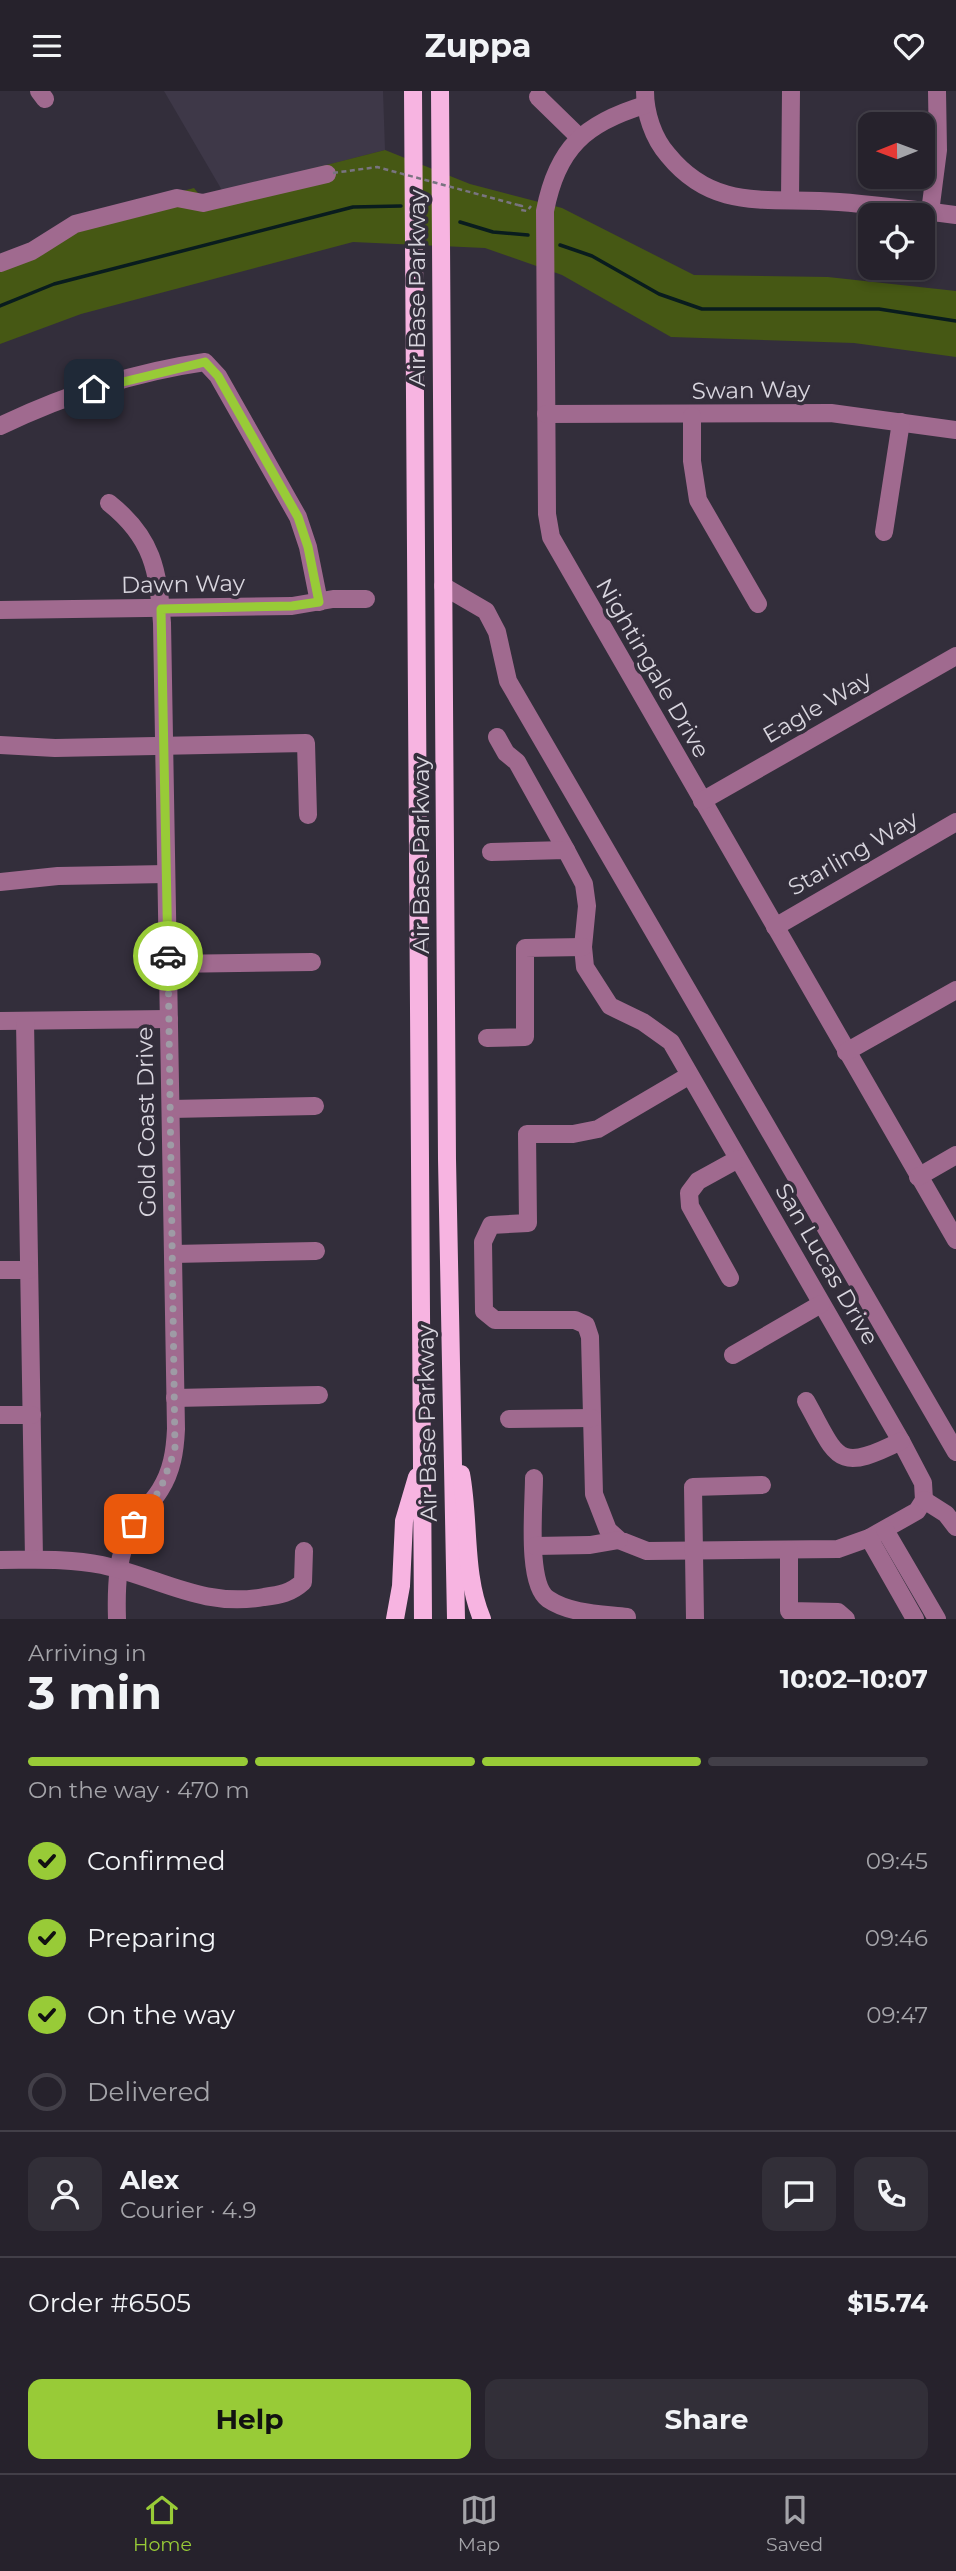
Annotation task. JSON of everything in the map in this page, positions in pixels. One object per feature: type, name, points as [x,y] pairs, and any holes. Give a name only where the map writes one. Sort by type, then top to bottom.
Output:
[{"type":"main road","name":"Air Base Parkway","points":[[413,91],[423,1619]]},
{"type":"main road","name":"Air Base Parkway","points":[[440,91],[451,1427],[456,1619]]},
{"type":"main road","points":[[451,1427],[467,1509],[472,1587],[482,1619]]},
{"type":"main road","points":[[395,1619],[401,1586],[404,1521],[422,1460]]},
{"type":"street","points":[[790,200],[791,91]]},
{"type":"street","points":[[931,203],[938,150],[937,91]]},
{"type":"street","points":[[538,97],[579,137]]},
{"type":"street","points":[[645,98],[661,148],[683,174],[707,189],[749,200],[790,200],[858,206]]},
{"type":"street","name":"Nightingale Drive","points":[[645,98],[605,118],[579,137],[560,161],[549,188],[545,211],[546,414],[547,514],[551,537],[956,1240]]},
{"type":"street","points":[[0,263],[32,251],[75,224],[177,198],[203,203],[330,173]]},
{"type":"street","points":[[935,213],[956,215]]},
{"type":"street","points":[[0,426],[69,397],[120,381],[205,362],[218,376],[292,506],[308,547],[319,602]]},
{"type":"street","name":"Swan Way","points":[[546,414],[831,413],[956,430]]},
{"type":"street","points":[[692,415],[692,461],[698,500],[758,604]]},
{"type":"street","points":[[884,532],[901,422]]},
{"type":"street","name":"Gold Coast Drive","points":[[109,503],[132,521],[149,551],[156,571],[161,609],[175,1398],[175,1450],[160,1490],[134,1524],[124,1545],[119,1569],[117,1619]]},
{"type":"street","points":[[443,586],[486,611],[497,632],[508,681],[956,1452]]},
{"type":"street","name":"Dawn Way","points":[[0,610],[292,606],[366,599]]},
{"type":"street","name":"Eagle Way","points":[[702,801],[956,656]]},
{"type":"street","points":[[487,1038],[526,1037],[525,948],[583,947],[587,906],[584,884],[566,850],[517,762],[506,753],[497,737]]},
{"type":"street","points":[[0,745],[55,748],[306,743],[308,815]]},
{"type":"street","name":"Starling Way","points":[[775,927],[956,822]]},
{"type":"street","points":[[491,852],[566,850]]},
{"type":"street","points":[[0,882],[58,876],[166,874]]},
{"type":"street","name":"San Lucas Drive","points":[[583,947],[585,967],[610,1006],[643,1022],[671,1042],[901,1441],[923,1483],[924,1500]]},
{"type":"street","points":[[168,964],[312,962]]},
{"type":"street","points":[[846,1052],[956,990]]},
{"type":"street","points":[[0,1021],[169,1019]]},
{"type":"street","points":[[25,1021],[34,1559]]},
{"type":"street","points":[[690,1075],[597,1129],[573,1134],[527,1134],[528,1223],[491,1225],[483,1242],[484,1311],[495,1320],[575,1320],[586,1325],[590,1337],[594,1494],[608,1530],[619,1540],[647,1552],[838,1549],[877,1534],[917,1511],[924,1500],[946,1514],[956,1527]]},
{"type":"street","points":[[171,1109],[315,1106]]},
{"type":"street","points":[[918,1177],[956,1155]]},
{"type":"street","points":[[730,1278],[690,1206],[689,1193],[698,1181],[738,1159]]},
{"type":"street","points":[[173,1254],[316,1251]]},
{"type":"street","points":[[0,1271],[29,1270]]},
{"type":"street","points":[[733,1355],[821,1304]]},
{"type":"street","points":[[175,1398],[319,1395]]},
{"type":"street","points":[[806,1401],[834,1451],[847,1458],[864,1459],[901,1441]]},
{"type":"street","points":[[0,1415],[32,1415]]},
{"type":"street","points":[[509,1419],[592,1417]]},
{"type":"street","points":[[534,1478],[534,1574],[539,1591],[549,1600],[577,1610],[627,1617]]},
{"type":"street","points":[[695,1619],[693,1487],[762,1485]]},
{"type":"street","points":[[877,1534],[915,1619]]},
{"type":"street","points":[[877,1534],[937,1619]]},
{"type":"street","points":[[535,1546],[590,1545],[619,1540]]},
{"type":"street","points":[[789,1550],[789,1611],[838,1612],[846,1619]]},
{"type":"street","points":[[0,1560],[80,1561],[119,1569],[201,1597],[246,1600],[293,1591],[303,1582],[304,1551]]},
{"type":"path","points":[[330,173],[377,167],[518,205],[527,211],[531,206]]},
{"type":"shaded area","points":[[164,91],[383,91],[385,150],[223,192]]},
{"type":"green space","points":[[385,150],[470,184],[562,208],[694,275],[828,277],[956,291],[956,357],[854,343],[671,337],[562,275],[485,248],[353,242],[81,314],[0,344],[0,257],[77,219],[194,188],[201,197]]},
{"type":"waterway","points":[[0,306],[54,284],[353,207],[401,206]]},
{"type":"waterway","points":[[460,222],[493,232],[528,235]]},
{"type":"waterway","points":[[560,245],[592,256],[659,294],[702,309],[879,309],[956,321]]},
{"type":"way so far","points":[[134,1524],[160,1490],[175,1450],[168,956]]},
{"type":"route","points":[[94,389],[205,362],[218,376],[298,517],[308,547],[319,602],[292,606],[161,609],[168,956]]}]
